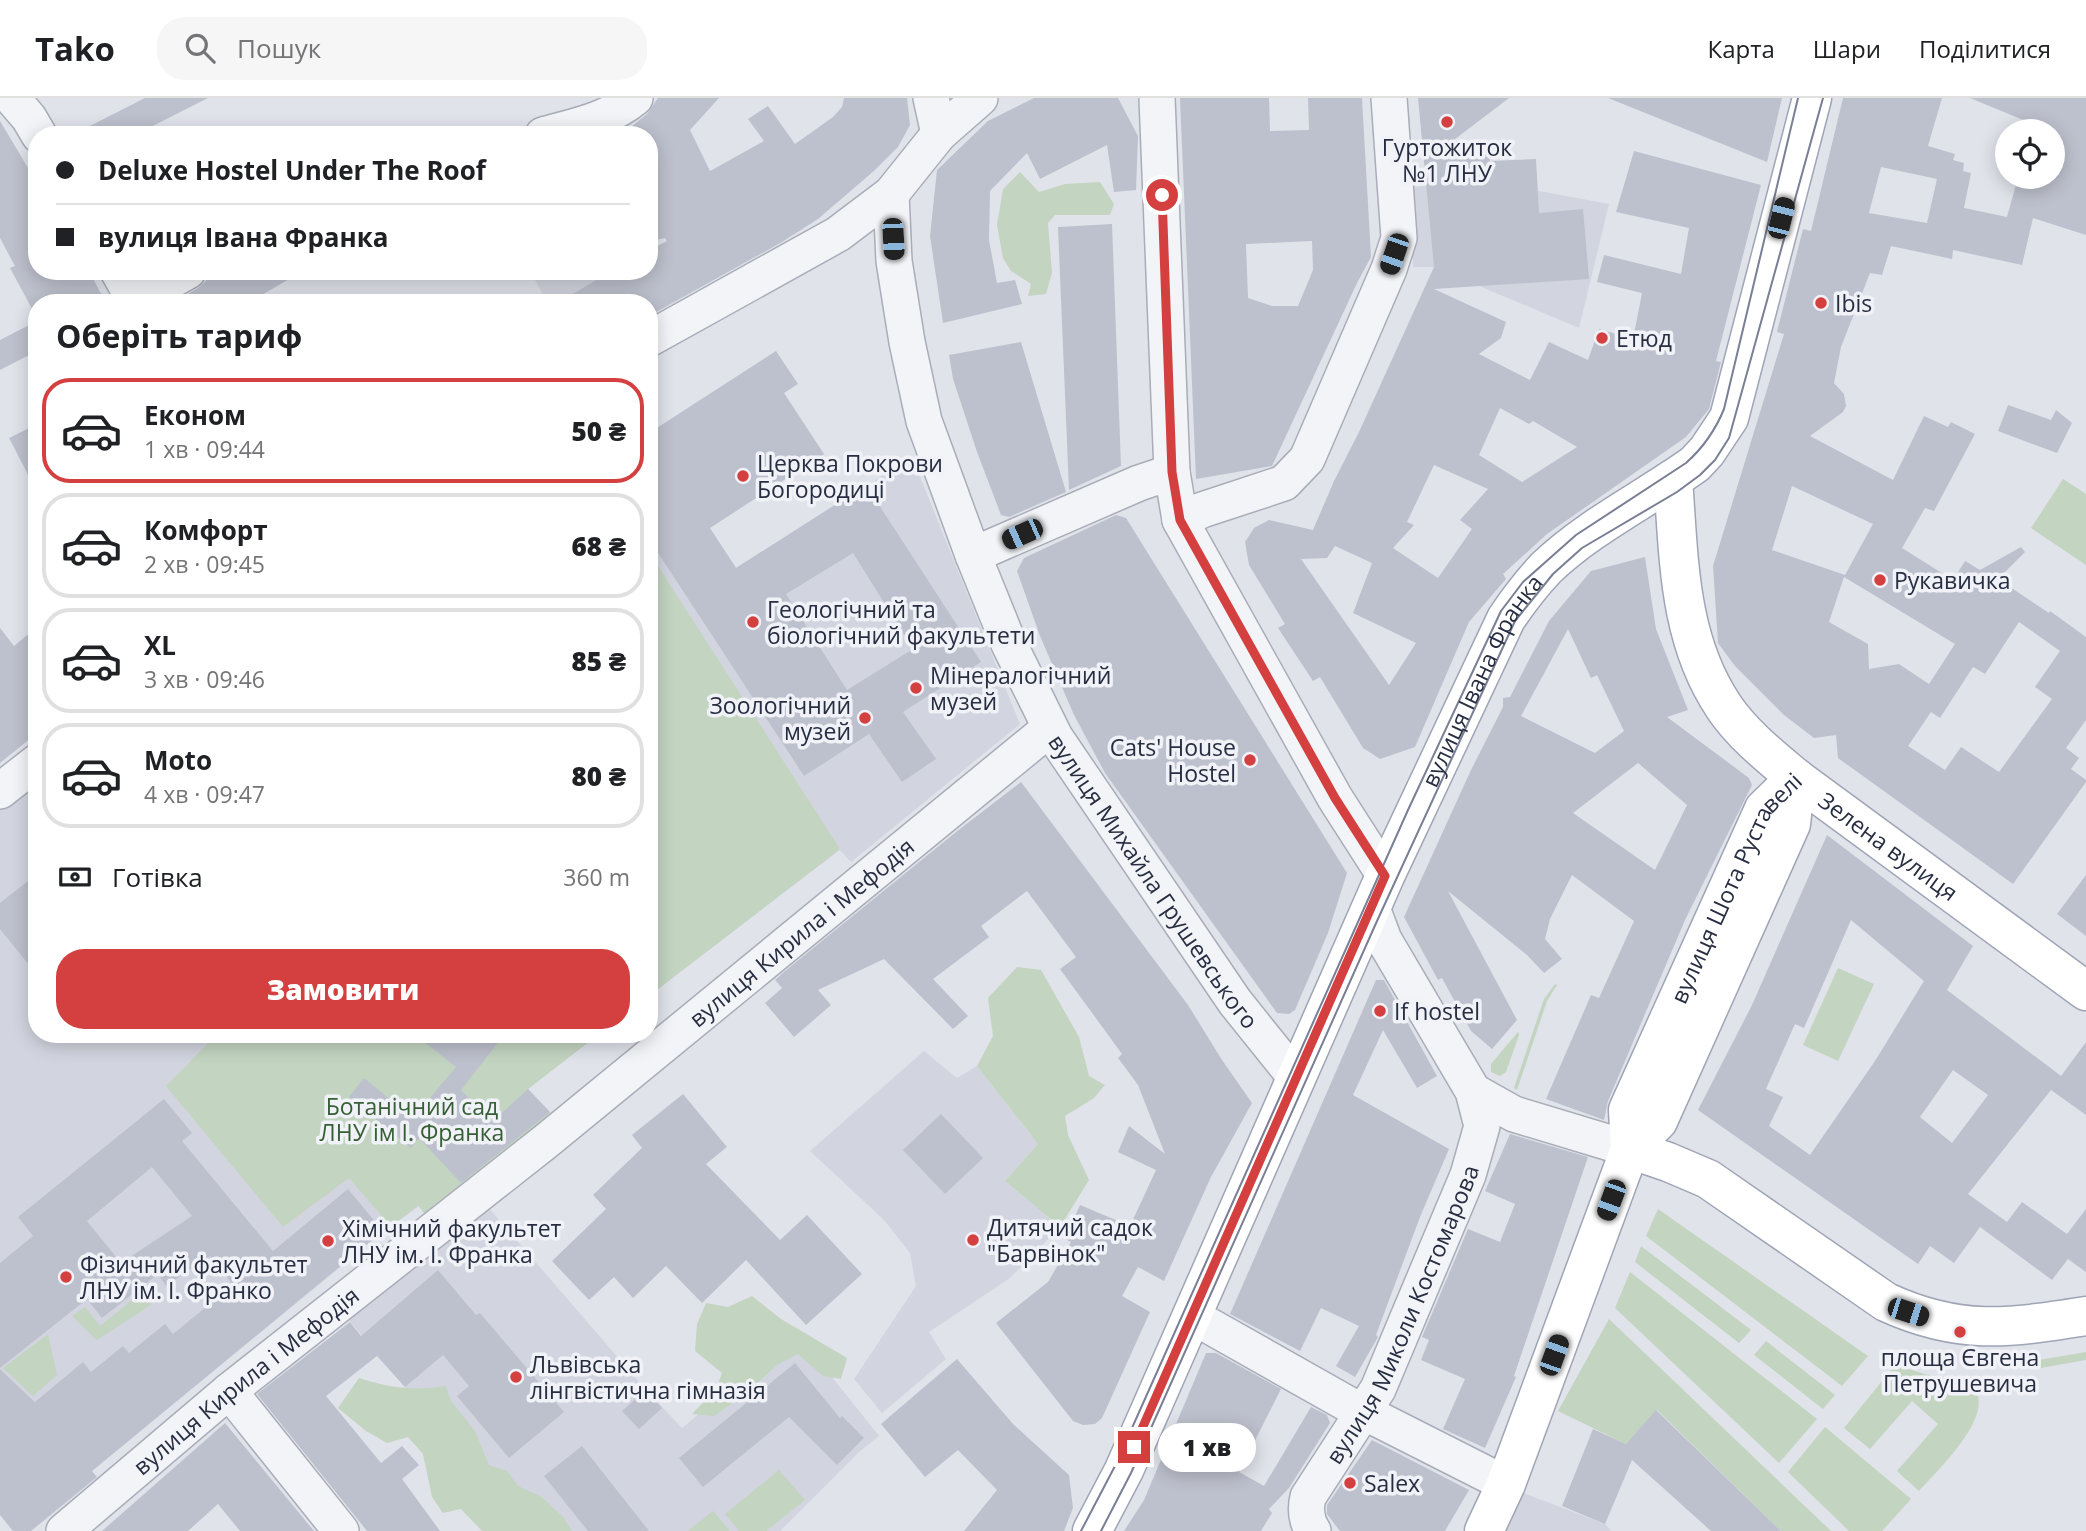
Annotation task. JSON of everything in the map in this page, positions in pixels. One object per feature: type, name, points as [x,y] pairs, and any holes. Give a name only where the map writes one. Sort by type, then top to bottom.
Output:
[{"type":"main road","name":"вулиця Івана Франка","points":[[1092,1531],[1124,1470],[1378,892],[1506,618],[1537,578],[1579,540],[1695,464],[1729,418],[1812,98]]},
{"type":"main road","name":"Зелена вулиця","points":[[1673,480],[1682,583],[1693,645],[1706,676],[1725,708],[1764,751],[1796,778],[2086,991]]},
{"type":"main road","name":"вулиця Шота Руставелі","points":[[1485,1531],[1506,1484],[1630,1149],[1658,1121],[1791,824],[1796,778]]},
{"type":"main road","points":[[1630,1149],[1707,1179],[1886,1302],[1908,1312],[1970,1327],[2012,1327],[2086,1316]]},
{"type":"street","points":[[574,126],[598,119],[635,98]]},
{"type":"street","points":[[931,98],[939,134]]},
{"type":"street","points":[[658,334],[838,234],[891,194],[939,134],[980,98]]},
{"type":"street","points":[[1180,520],[1284,483],[1307,459],[1389,269],[1399,238],[1389,98]]},
{"type":"street","name":"вулиця Миколи Костомарова","points":[[1155,103],[1172,472],[1180,520],[1335,798],[1378,892],[1384,940],[1473,1091],[1482,1126],[1468,1175],[1378,1389],[1308,1497],[1306,1508],[1313,1531]]},
{"type":"street","name":"вулиця Михайла Грушевського","points":[[891,194],[894,261],[907,342],[922,408],[973,555],[1009,644],[1049,729],[1236,1002],[1296,1078]]},
{"type":"street","points":[[129,292],[163,280]]},
{"type":"street","points":[[973,555],[1139,483],[1172,472]]},
{"type":"street","name":"вулиця Кирила і Мефодія","points":[[64,1531],[229,1391],[545,1142],[1049,729]]},
{"type":"street","points":[[0,791],[28,769]]},
{"type":"street","points":[[1473,1091],[1514,1114],[1630,1149]]},
{"type":"street","points":[[1189,1324],[1506,1484]]},
{"type":"street","points":[[229,1391],[341,1531]]},
{"type":"shaded area","points":[[1485,181],[1609,204],[1579,328],[1434,267],[1413,267],[1412,187]]},
{"type":"shaded area","points":[[535,280],[638,280],[643,294],[542,294]]},
{"type":"shaded area","points":[[658,449],[736,568],[912,457],[1020,724],[851,862],[840,850],[658,989]]},
{"type":"shaded area","points":[[28,786],[28,1043],[587,1043],[528,1089],[550,1113],[383,1232],[92,1471],[35,1402],[0,1369],[0,809]]},
{"type":"shaded area","name":"Дитячий садок \"Барвінок\"","points":[[924,1051],[957,1078],[977,1066],[1038,1144],[1005,1181],[1060,1227],[1010,1278],[929,1332],[946,1359],[882,1413],[854,1379],[916,1286],[910,1253],[884,1220],[810,1151]]},
{"type":"shaded area","name":"Львівська лінгвістична гімназія","points":[[488,1207],[682,1428],[797,1333],[879,1436],[859,1452],[780,1531],[525,1531],[348,1319]]},
{"type":"shaded area","points":[[1513,1489],[1605,1524],[1611,1531],[1494,1531]]},
{"type":"green space","points":[[1020,172],[1039,192],[1065,184],[1100,182],[1114,204],[1110,215],[1055,215],[1048,223],[1052,273],[1046,294],[1028,296],[1031,284],[1011,271],[1003,258],[997,225],[1003,189]]},
{"type":"green space","points":[[2063,479],[2086,494],[2086,565],[2031,528]]},
{"type":"green space","points":[[658,566],[840,849],[658,989]]},
{"type":"green space","points":[[1017,967],[1041,970],[1079,1037],[1089,1076],[1105,1085],[1094,1098],[1065,1116],[1068,1135],[1089,1180],[1060,1227],[1005,1181],[1038,1144],[977,1066],[993,1036],[988,998]]},
{"type":"green space","points":[[1838,968],[1874,984],[1838,1061],[1803,1045]]},
{"type":"green space","points":[[1555,984],[1557,985],[1547,1001],[1517,1090],[1514,1088],[1544,999]]},
{"type":"green space","points":[[1518,1032],[1506,1072],[1500,1076],[1491,1072],[1491,1064]]},
{"type":"green space","name":"Ботанічний сад ЛНУ ім І. Франка","points":[[208,1043],[587,1043],[528,1089],[550,1113],[430,1222],[418,1205],[391,1227],[349,1178],[283,1227],[166,1086]]},
{"type":"green space","points":[[1658,1209],[1868,1356],[1842,1386],[1646,1236]]},
{"type":"green space","points":[[1641,1246],[1751,1330],[1739,1343],[1635,1262]]},
{"type":"green space","points":[[1630,1272],[1817,1419],[1779,1463],[1615,1308]]},
{"type":"green space","points":[[141,1293],[151,1305],[97,1340],[72,1316],[85,1307],[100,1326]]},
{"type":"green space","points":[[752,1296],[781,1319],[847,1358],[841,1379],[823,1376],[798,1354],[777,1365],[748,1392],[714,1416],[692,1414],[716,1389],[722,1373],[695,1351],[697,1324],[706,1303],[728,1307]]},
{"type":"green space","points":[[1609,1319],[1831,1531],[1781,1531],[1657,1410],[1626,1444],[1558,1411]]},
{"type":"green space","points":[[48,1334],[57,1375],[33,1396],[3,1368]]},
{"type":"green space","points":[[1766,1341],[1835,1395],[1823,1409],[1754,1355]]},
{"type":"green space","points":[[2086,1352],[2086,1360],[2035,1369],[2033,1361]]},
{"type":"green space","points":[[1895,1365],[1974,1389],[1979,1400],[1971,1428],[1950,1457],[1919,1491],[1897,1471],[1938,1424],[1912,1401],[1870,1449],[1844,1428]]},
{"type":"green space","points":[[359,1378],[402,1388],[446,1386],[451,1401],[475,1431],[489,1465],[507,1471],[518,1486],[542,1497],[564,1518],[572,1531],[482,1531],[461,1509],[443,1513],[432,1497],[423,1454],[408,1437],[387,1443],[366,1431],[338,1408]]},
{"type":"green space","points":[[1825,1427],[1911,1499],[1882,1531],[1849,1531],[1788,1472]]},
{"type":"green space","points":[[779,1470],[805,1500],[766,1531],[739,1531],[725,1514]]},
{"type":"green space","points":[[713,1511],[730,1531],[688,1531]]},
{"type":"building","points":[[145,98],[208,98],[153,126],[90,126]]},
{"type":"building","points":[[658,98],[719,98],[690,130],[710,171],[764,141],[748,119],[768,106],[795,144],[833,117],[842,107],[844,98],[907,98],[910,125],[898,147],[818,219],[658,311],[658,294],[572,294],[597,280],[658,280],[658,246],[667,241],[665,238],[658,240],[658,126],[632,126],[647,114]]},
{"type":"building","points":[[1034,98],[1118,98],[1138,136],[1136,190],[1114,192],[1107,145],[1040,179],[1027,153],[990,191],[989,240],[997,283],[1015,280],[1022,304],[943,323],[930,236],[937,170],[988,121]]},
{"type":"building","points":[[1180,98],[1269,98],[1270,131],[1309,130],[1308,98],[1362,98],[1371,257],[1272,466],[1196,479]],"holes":[[[1312,241],[1313,270],[1298,306],[1272,306],[1248,298],[1246,244]]]},
{"type":"building","points":[[1418,98],[1509,98],[1442,149],[1488,145],[1490,161],[1536,159],[1539,213],[1583,209],[1589,279],[1434,289],[1506,322],[1501,338],[1479,354],[1530,380],[1549,342],[1588,360],[1599,329],[1633,339],[1642,293],[1597,282],[1604,255],[1681,274],[1689,228],[1616,212],[1634,151],[1761,185],[1716,361],[1721,362],[1709,409],[1686,437],[1547,534],[1503,574],[1506,579],[1469,622],[1415,747],[1380,759],[1363,748],[1320,677],[1313,681],[1278,628],[1285,624],[1249,565],[1245,542],[1254,528],[1269,520],[1313,530],[1434,267]],"holes":[[[1500,408],[1529,424],[1533,421],[1577,447],[1522,482],[1479,455]],[[1434,465],[1488,489],[1460,520],[1472,529],[1438,578],[1393,548],[1414,525],[1407,522]],[[1335,546],[1372,563],[1353,613],[1416,643],[1389,685],[1301,559],[1327,558]]]},
{"type":"building","points":[[1608,98],[1782,98],[1767,162]]},
{"type":"building","points":[[1843,98],[1942,98],[1928,146],[1955,154],[1953,160],[1964,163],[1963,171],[1971,173],[1964,208],[2007,217],[2015,189],[2065,189],[2065,119],[2021,119],[1970,98],[2086,98],[2086,235],[2033,218],[2022,265],[1953,250],[1952,259],[1891,246],[1882,275],[1870,273],[1841,347],[1834,383],[1844,394],[1846,406],[1843,412],[1810,436],[1893,480],[1924,416],[1948,427],[1951,422],[1975,434],[1934,511],[1925,508],[1902,548],[1953,580],[1965,561],[1980,570],[2021,547],[2025,552],[1998,579],[2086,637],[2086,720],[2066,748],[2079,758],[2071,769],[2086,782],[2013,884],[1838,758],[1836,735],[1814,738],[1784,715],[1735,666],[1718,643],[1713,566],[1784,334],[1777,332],[1803,229],[1811,231]],"holes":[[[1881,167],[1937,179],[1927,223],[1869,213]],[[1792,486],[1873,524],[1845,575],[1772,550]],[[1844,577],[1955,644],[1929,684],[1899,664],[1869,669],[1868,644],[1829,622]],[[2019,622],[2060,651],[2035,687],[2052,699],[1999,772],[1961,747],[1945,770],[1908,746],[1931,712],[1940,718],[1973,667],[1985,674]]]},
{"type":"building","points":[[0,121],[28,168],[28,280],[94,280],[101,294],[28,294],[28,301],[10,268],[15,266],[0,238]]},
{"type":"building","points":[[1112,224],[1121,466],[1069,490],[1058,227]]},
{"type":"building","points":[[288,280],[263,294],[188,294],[206,281]]},
{"type":"building","points":[[28,326],[28,356],[0,370],[0,340]]},
{"type":"building","points":[[1021,342],[1066,492],[1009,517],[1001,515],[977,452],[953,379],[949,355]]},
{"type":"building","name":"Геологічний та біологічний факультети","points":[[776,351],[798,384],[784,393],[824,454],[710,528],[736,568],[866,485],[981,662],[903,712],[936,759],[902,782],[869,734],[804,776],[658,553],[658,427]],"holes":[[[853,553],[913,649],[847,690],[786,594]]]},
{"type":"building","points":[[2008,405],[2051,420],[2056,410],[2072,423],[2057,453],[1998,431]]},
{"type":"building","points":[[28,428],[28,475],[9,438]]},
{"type":"building","points":[[1116,515],[1126,518],[1347,873],[1328,933],[1295,1010],[1289,1014],[1277,1013],[1105,773],[1074,715],[1040,636],[1017,571],[1024,558]]},
{"type":"building","points":[[1645,557],[1656,629],[1688,710],[1667,717],[1749,778],[1752,785],[1685,920],[1608,1101],[1604,1120],[1546,1099],[1591,995],[1599,998],[1634,921],[1572,875],[1550,919],[1545,939],[1562,959],[1544,973],[1527,955],[1448,891],[1517,1020],[1492,1049],[1471,1031],[1442,978],[1438,980],[1404,917],[1503,707],[1503,698],[1510,697],[1549,621],[1591,571]],"holes":[[[1568,629],[1591,678],[1597,675],[1624,731],[1595,753],[1521,716]],[[1638,763],[1687,805],[1655,870],[1573,813]]]},
{"type":"building","points":[[0,628],[14,646],[28,634],[28,740],[0,763]]},
{"type":"building","points":[[1021,782],[1188,1005],[1252,1103],[1211,1177],[1164,1281],[1138,1267],[1122,1296],[1150,1312],[1102,1418],[1095,1424],[1083,1425],[1073,1421],[996,1323],[1048,1282],[1071,1242],[1065,1239],[1080,1205],[1130,1226],[1156,1170],[1118,1152],[1129,1126],[1165,1154],[1138,1085],[1118,1058],[1122,1054],[1060,969],[1076,957],[1027,891],[981,926],[989,937],[933,979],[968,1016],[953,1029],[884,959],[818,990],[831,1005],[794,1037],[765,1003],[782,988],[775,980],[785,971]]},
{"type":"building","points":[[1827,835],[1973,946],[1947,990],[2061,1076],[2086,1042],[2086,1115],[2051,1090],[1968,1194],[2007,1222],[2022,1202],[2067,1234],[2086,1209],[2086,1272],[2068,1259],[2052,1280],[1980,1227],[1954,1263],[1930,1246],[1918,1264],[1698,1110],[1752,1005]],"holes":[[[1851,920],[1924,981],[1875,1061],[1810,1155],[1769,1126],[1783,1097],[1766,1089],[1795,1024],[1804,1028]],[[1953,1070],[1988,1095],[1952,1143],[1920,1117]]]},
{"type":"building","points":[[2086,875],[2086,936],[2057,914]]},
{"type":"building","points":[[28,881],[28,964],[0,929],[0,903]]},
{"type":"building","points":[[1376,980],[1384,980],[1437,1076],[1417,1088],[1383,1030],[1353,1095],[1449,1149],[1420,1217],[1376,1335],[1378,1337],[1355,1377],[1336,1366],[1359,1326],[1321,1308],[1300,1351],[1230,1314]]},
{"type":"building","points":[[425,1043],[497,1044],[461,1090],[492,1122],[528,1089],[550,1112],[461,1183],[419,1138],[411,1148],[349,1097],[364,1078],[413,1118],[456,1067]]},
{"type":"building","points":[[683,1094],[727,1147],[706,1164],[780,1240],[807,1215],[862,1274],[806,1325],[746,1260],[702,1303],[666,1266],[633,1298],[614,1277],[589,1300],[552,1261],[606,1209],[593,1195],[642,1148],[632,1135]]},
{"type":"building","points":[[164,1099],[192,1133],[182,1141],[273,1251],[348,1189],[383,1231],[92,1471],[97,1477],[31,1531],[13,1531],[0,1515],[0,1369],[35,1402],[83,1362],[91,1372],[123,1346],[129,1353],[165,1324],[173,1334],[233,1285],[210,1256],[166,1286],[158,1274],[102,1318],[87,1299],[0,1368],[0,1263],[33,1236],[18,1217]],"holes":[[[152,1167],[192,1216],[121,1263],[87,1221]]]},
{"type":"building","points":[[941,1114],[983,1158],[945,1194],[903,1150]]},
{"type":"building","points":[[1510,1134],[1588,1157],[1514,1376],[1516,1377],[1485,1448],[1443,1429],[1465,1379],[1421,1360],[1429,1340],[1422,1337],[1468,1229],[1500,1242],[1515,1204],[1485,1191]]},
{"type":"building","points":[[438,1270],[476,1315],[480,1313],[564,1412],[509,1458],[457,1396],[469,1386],[443,1355],[405,1387],[377,1356],[326,1396],[381,1463],[402,1446],[419,1465],[402,1479],[440,1531],[367,1531],[257,1394],[350,1322],[361,1336]]},
{"type":"building","points":[[1206,1353],[1216,1353],[1281,1389],[1239,1472],[1264,1486],[1311,1407],[1327,1415],[1330,1423],[1289,1488],[1269,1509],[1272,1513],[1261,1531],[1124,1531],[1144,1500]]},
{"type":"building","points":[[957,1359],[1013,1424],[1069,1475],[1073,1508],[1064,1531],[964,1531],[997,1490],[958,1450],[925,1477],[881,1424]]},
{"type":"building","points":[[795,1363],[840,1418],[842,1416],[864,1438],[837,1465],[789,1417],[703,1487],[679,1458]]},
{"type":"building","points":[[646,1390],[662,1408],[639,1429],[622,1411]]},
{"type":"building","points":[[1656,1410],[1781,1531],[1711,1531],[1632,1460],[1605,1524],[1562,1506],[1593,1429],[1626,1444]]},
{"type":"building","points":[[225,1423],[314,1531],[240,1531],[218,1504],[188,1531],[102,1531]]},
{"type":"building","points":[[1372,1440],[1469,1490],[1445,1531],[1340,1531],[1327,1514],[1327,1505]]},
{"type":"building","points":[[582,1446],[649,1531],[588,1531],[544,1476]]},
{"type":"tram line","points":[[1081,1531],[1115,1466],[1408,810],[1501,611],[1523,582],[1576,535],[1686,463],[1704,445],[1717,424],[1724,409],[1798,98]]},
{"type":"tram line","points":[[1101,1531],[1131,1473],[1377,921],[1515,621],[1553,574],[1582,548],[1677,492],[1700,475],[1715,460],[1729,438],[1823,98]]},
{"type":"place","name":"Гуртожиток №1 ЛНУ","points":[[1447,122]]},
{"type":"place","name":"Ibis","points":[[1821,303]]},
{"type":"place","name":"Етюд","points":[[1602,338]]},
{"type":"place","name":"Церква Покрови Богородиці","points":[[743,476]]},
{"type":"place","name":"Рукавичка","points":[[1880,580]]},
{"type":"place","name":"Геологічний та біологічний факультети","points":[[753,622]]},
{"type":"place","name":"Мінералогічний музей","points":[[916,688]]},
{"type":"place","name":"Зоологічний музей","points":[[865,718]]},
{"type":"place","name":"Cats' House Hostel","points":[[1250,760]]},
{"type":"place","name":"If hostel","points":[[1380,1011]]},
{"type":"place","name":"Дитячий садок \"Барвінок\"","points":[[973,1240]]},
{"type":"place","name":"Хімічний факультет ЛНУ ім. І. Франка","points":[[328,1241]]},
{"type":"place","name":"Фізичний факультет ЛНУ ім. І. Франко","points":[[66,1277]]},
{"type":"place","name":"площа Євгена Петрушевича","points":[[1960,1332]]},
{"type":"place","name":"Львівська лінгвістична гімназія","points":[[516,1377]]},
{"type":"place","name":"Salex","points":[[1350,1483]]},
{"type":"route","points":[[1134,1447],[1385,876],[1335,798],[1180,520],[1172,472],[1162,195]]}]
